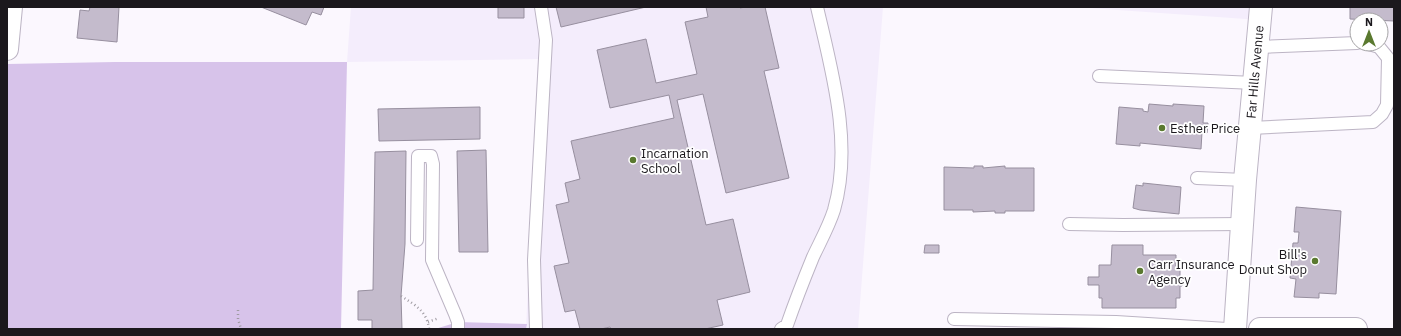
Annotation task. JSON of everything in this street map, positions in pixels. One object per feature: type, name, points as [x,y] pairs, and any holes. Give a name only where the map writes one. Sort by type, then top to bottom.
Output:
[{"type":"main road","points":[[7,49],[10,7]]},
{"type":"main road","name":"Far Hills Avenue","points":[[1235,329],[1245,180],[1261,7]]},
{"type":"main road","points":[[1260,329],[1356,329]]},
{"type":"lane","points":[[536,329],[534,260],[546,40],[541,7]]},
{"type":"lane","points":[[785,328],[803,280],[834,210],[842,170],[842,138],[832,72],[817,7]]},
{"type":"lane","points":[[1257,48],[1349,43]]},
{"type":"lane","points":[[1250,128],[1373,122],[1382,114],[1387,105],[1388,58],[1383,52]]},
{"type":"lane","points":[[1099,76],[1254,83]]},
{"type":"lane","points":[[417,240],[418,156],[431,156],[433,164],[432,260],[455,314],[458,322],[458,329]]},
{"type":"lane","points":[[1197,178],[1245,180]]},
{"type":"lane","points":[[1069,224],[1242,224]]},
{"type":"lane","points":[[954,319],[1053,325],[1116,322],[1227,329]]},
{"type":"path","points":[[401,296],[422,311],[430,329]]},
{"type":"path","points":[[238,310],[238,319],[241,329]]},
{"type":"shaded area","points":[[351,7],[883,7],[858,329],[526,329],[538,59],[347,62]]},
{"type":"shaded area","points":[[1075,7],[1261,7],[1260,20]]},
{"type":"shaded area","points":[[115,62],[347,62],[341,329],[7,329],[7,64]]},
{"type":"shaded area","points":[[458,322],[527,324],[526,329],[435,329]]},
{"type":"building","points":[[90,7],[119,7],[117,42],[77,38],[80,10],[89,11]]},
{"type":"building","points":[[261,7],[324,7],[321,15],[312,12],[306,25]]},
{"type":"building","points":[[498,7],[524,7],[524,18],[498,18]]},
{"type":"building","points":[[556,7],[646,7],[561,27]]},
{"type":"building","name":"Incarnation School","points":[[706,7],[765,7],[779,68],[764,71],[789,178],[726,193],[703,94],[677,100],[706,225],[733,219],[750,292],[717,300],[723,325],[705,329],[611,329],[610,327],[601,329],[580,329],[575,310],[565,312],[554,266],[569,263],[556,205],[569,202],[565,183],[580,179],[571,141],[674,118],[669,95],[610,108],[597,50],[646,39],[656,83],[697,74],[685,22],[708,17]]},
{"type":"building","points":[[1350,7],[1394,7],[1394,21],[1389,21],[1389,12],[1350,12]]},
{"type":"building","name":"Esther Price","points":[[1149,104],[1204,106],[1203,123],[1208,123],[1207,133],[1202,132],[1201,149],[1140,143],[1140,146],[1116,144],[1119,107],[1143,109],[1143,111],[1148,112]]},
{"type":"building","points":[[480,107],[480,139],[379,141],[378,109]]},
{"type":"building","points":[[486,150],[488,252],[459,252],[457,151]]},
{"type":"building","points":[[406,151],[405,244],[401,296],[402,329],[372,329],[372,320],[358,320],[358,291],[373,290],[375,152]]},
{"type":"building","points":[[974,166],[983,166],[983,168],[1005,166],[1005,168],[1034,168],[1034,211],[1005,211],[1005,213],[995,213],[995,211],[973,212],[973,210],[944,210],[944,167],[974,168]]},
{"type":"building","points":[[1143,183],[1181,187],[1179,214],[1133,208],[1136,185],[1143,186]]},
{"type":"building","name":"Bill's Donut Shop","points":[[1296,207],[1341,211],[1336,294],[1319,293],[1319,298],[1294,297],[1296,279],[1290,278],[1293,243],[1298,243],[1299,232],[1294,232]]},
{"type":"building","points":[[925,245],[939,245],[939,253],[924,253]]},
{"type":"building","name":"Carr Insurance Agency","points":[[1112,245],[1143,245],[1143,255],[1176,255],[1176,266],[1180,266],[1182,286],[1180,286],[1180,298],[1176,298],[1176,308],[1102,308],[1102,298],[1099,298],[1099,285],[1088,285],[1088,277],[1099,277],[1099,265],[1111,265]]},
{"type":"place","name":"Esther Price","points":[[1162,128]]},
{"type":"place","name":"Incarnation School","points":[[633,160]]},
{"type":"place","name":"Bill's Donut Shop","points":[[1315,261]]},
{"type":"place","name":"Carr Insurance Agency","points":[[1140,271]]}]
